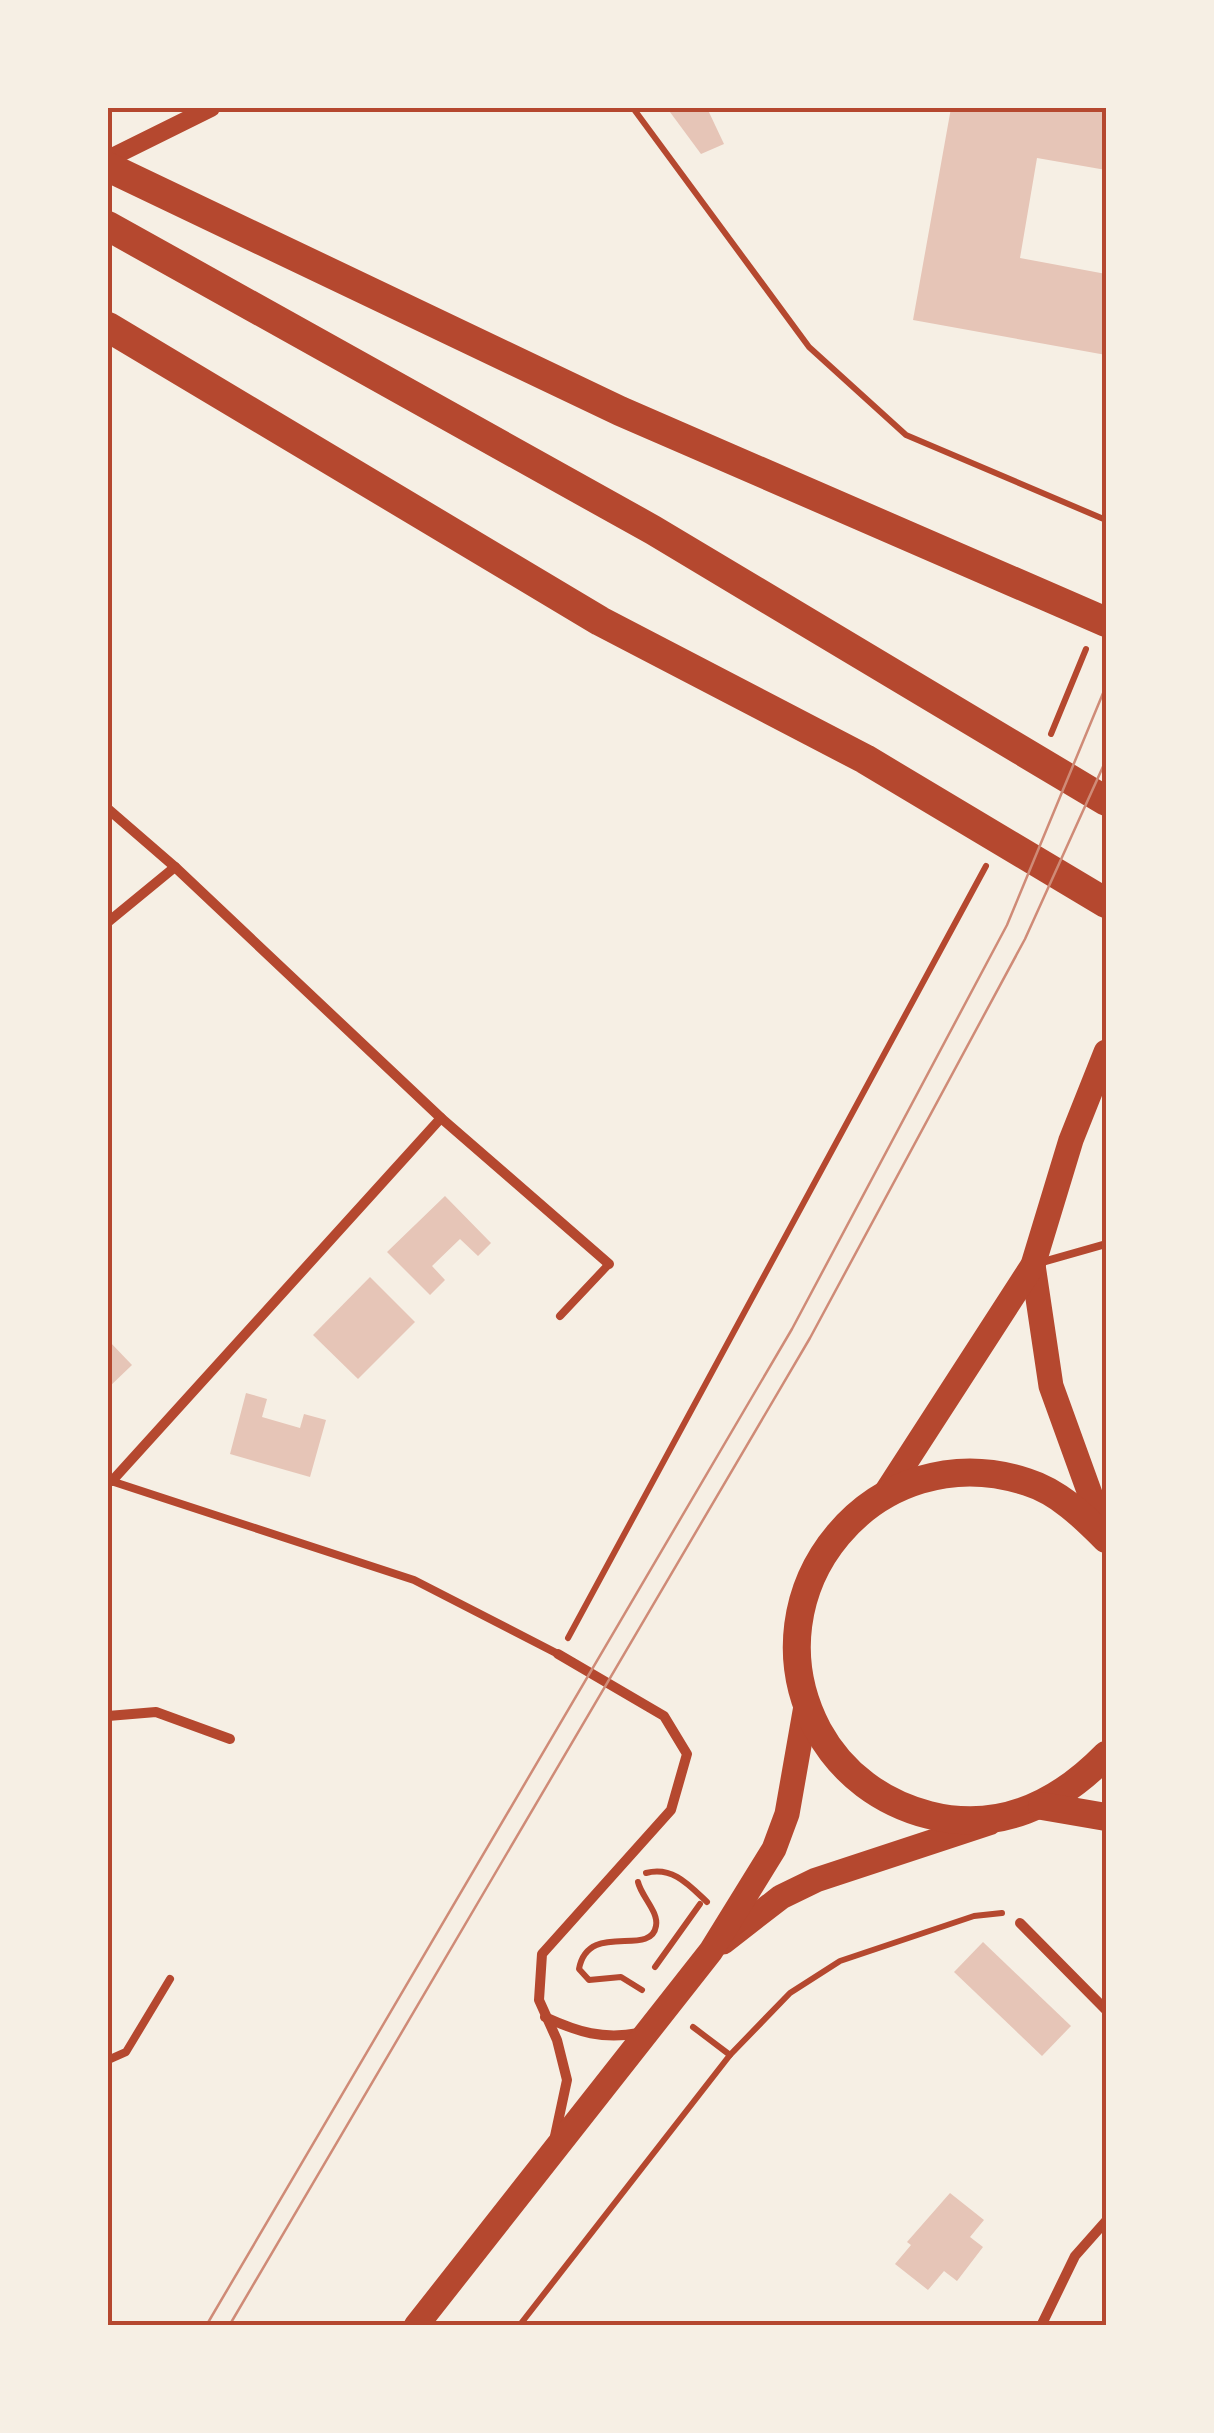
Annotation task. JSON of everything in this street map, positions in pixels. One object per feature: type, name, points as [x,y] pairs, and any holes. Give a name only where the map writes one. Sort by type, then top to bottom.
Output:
[{"type":"highway","points":[[108,167],[620,410],[975,566],[1098,630]]},
{"type":"highway","points":[[108,226],[653,530],[1106,801]]},
{"type":"highway","points":[[108,327],[600,621],[864,759],[1106,903]]},
{"type":"highway","points":[[1106,1538],[1072,1505],[1028,1482],[996,1476],[931,1476],[886,1494],[846,1523],[817,1562],[799,1609],[796,1658],[806,1706],[829,1749],[862,1784],[904,1809],[952,1820],[1000,1819],[1042,1806],[1079,1783],[1106,1755]]},
{"type":"highway","points":[[1042,1806],[1106,1816]]},
{"type":"main road","points":[[886,1494],[1033,1265],[1071,1140],[1106,1052]]},
{"type":"main road","points":[[1033,1265],[1050,1386],[1106,1538]]},
{"type":"main road","points":[[416,2326],[711,1951],[774,1849],[788,1814],[806,1706]]},
{"type":"main road","points":[[711,1951],[782,1897],[816,1880],[1000,1819]]},
{"type":"street","points":[[108,159],[211,108]]},
{"type":"street","points":[[108,809],[175,866],[440,1118],[609,1264]]},
{"type":"street","points":[[108,922],[175,866]]},
{"type":"street","points":[[110,1480],[440,1118]]},
{"type":"street","points":[[551,2151],[567,2080],[557,2040],[544,2017],[537,1976],[542,1954],[670,1810],[686,1754],[664,1716],[558,1654]]},
{"type":"street","points":[[108,1716],[156,1712],[230,1739]]},
{"type":"street","points":[[1020,1923],[1106,2010]]},
{"type":"street","points":[[544,2017],[588,2035],[612,2038],[643,2033]]},
{"type":"street","points":[[1041,2326],[1075,2256],[1106,2221]]},
{"type":"lane","points":[[1033,1265],[1106,1244]]},
{"type":"lane","points":[[560,1316],[609,1264]]},
{"type":"lane","points":[[110,1480],[414,1580],[558,1654]]},
{"type":"lane","points":[[108,2060],[126,2052],[133,2043],[170,1979]]},
{"type":"path","points":[[634,108],[809,347],[906,434],[1106,520]]},
{"type":"path","points":[[1046,743],[1098,630]]},
{"type":"path","points":[[586,1608],[988,863]]},
{"type":"path","points":[[656,1870],[679,1876],[704,1898],[641,1989],[621,1977],[589,1980],[578,1969],[599,1942],[641,1941],[652,1936],[657,1925],[638,1884],[643,1874],[656,1870]]},
{"type":"path","points":[[519,2326],[730,2054],[790,1993],[840,1962],[974,1916],[1004,1912],[1020,1923]]},
{"type":"path","points":[[694,2027],[730,2054]]},
{"type":"building","points":[[667,108],[707,108],[724,144],[701,154]]},
{"type":"building","points":[[951,108],[1106,108],[1106,170],[1037,158],[1020,258],[1106,274],[1106,355],[913,320]]},
{"type":"building","points":[[445,1196],[491,1243],[478,1256],[460,1239],[432,1266],[445,1280],[430,1295],[387,1252]]},
{"type":"building","points":[[370,1277],[415,1322],[358,1379],[313,1335]]},
{"type":"building","points":[[108,1340],[132,1365],[108,1388]]},
{"type":"building","points":[[246,1393],[267,1399],[262,1417],[300,1428],[304,1414],[326,1420],[310,1477],[230,1454]]},
{"type":"building","points":[[983,1942],[1071,2026],[1042,2056],[954,1972]]},
{"type":"building","points":[[950,2193],[984,2220],[970,2237],[983,2247],[957,2281],[944,2271],[928,2290],[895,2264],[911,2245],[907,2242]]},
{"type":"tram line","points":[[206,2326],[792,1329],[1007,925],[1106,686]]},
{"type":"tram line","points":[[229,2326],[810,1338],[1025,939],[1106,760]]}]
